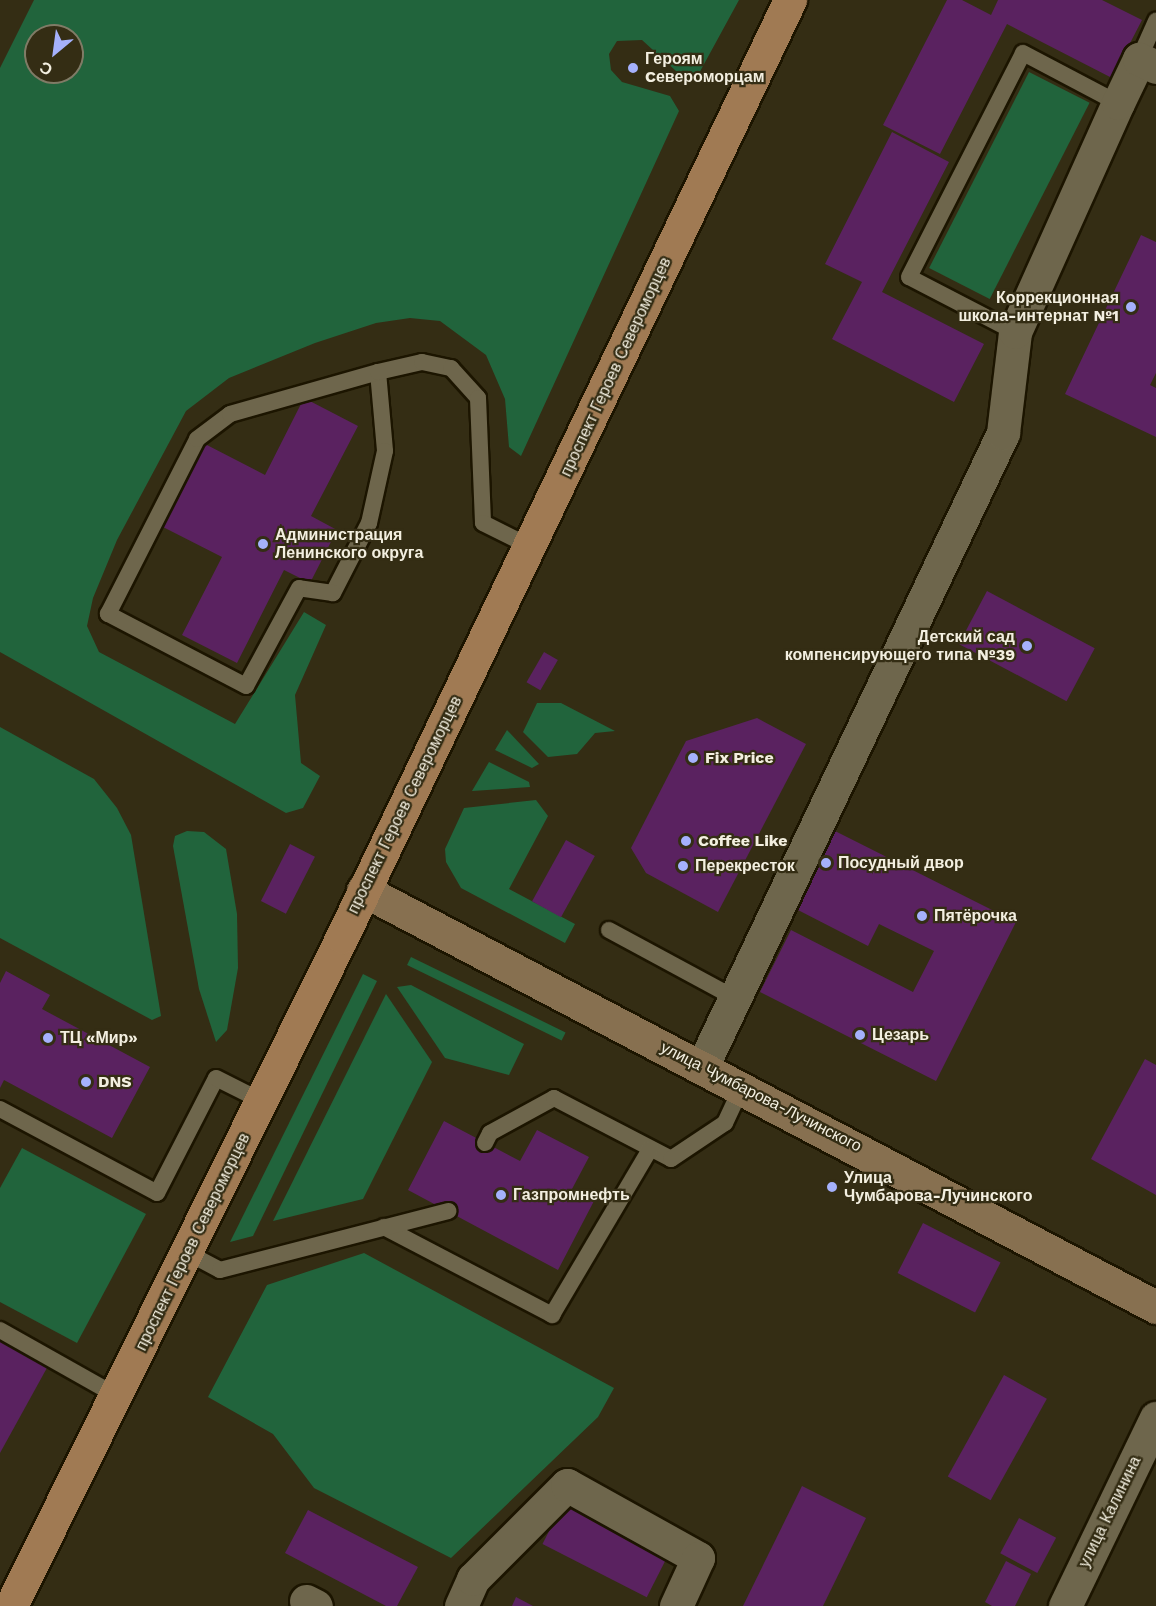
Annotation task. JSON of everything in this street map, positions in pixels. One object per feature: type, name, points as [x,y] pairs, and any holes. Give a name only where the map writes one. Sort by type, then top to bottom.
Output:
[{"type":"main road","name":"проспект Героев Североморцев","points":[[11,1606],[188,1253],[531,547],[790,0]]},
{"type":"street","points":[[702,1067],[1003,433],[1015,332],[1118,103],[1147,63]]},
{"type":"street","name":"улица Чумбарова-Лучинского","points":[[363,890],[1156,1307]]},
{"type":"street","name":"улица Калинина","points":[[1065,1606],[1156,1418]]},
{"type":"street","points":[[461,1606],[473,1580],[567,1485],[699,1558],[676,1606]]},
{"type":"lane","points":[[1147,63],[1156,21]]},
{"type":"lane","points":[[1015,332],[909,277],[1023,53],[1118,103]]},
{"type":"lane","points":[[378,372],[385,451],[369,523],[333,593],[298,588],[246,686],[108,614],[197,439],[230,414],[378,372],[422,362],[451,368],[478,398],[483,523],[531,547]]},
{"type":"lane","points":[[609,930],[735,998]]},
{"type":"lane","points":[[0,1109],[157,1193],[216,1078],[262,1101]]},
{"type":"lane","points":[[485,1143],[490,1133],[554,1098],[672,1159],[724,1122],[742,1088]]},
{"type":"lane","points":[[384,1227],[552,1315],[650,1149]]},
{"type":"lane","points":[[188,1253],[220,1270],[448,1211]]},
{"type":"lane","points":[[0,1330],[117,1396]]},
{"type":"green space","points":[[34,0],[739,0],[697,77],[676,71],[642,40],[617,41],[609,54],[611,70],[622,82],[670,96],[679,111],[521,456],[509,447],[505,399],[486,355],[440,321],[410,318],[376,323],[315,343],[229,378],[186,411],[117,540],[93,598],[87,626],[99,652],[235,724],[304,612],[326,625],[295,695],[301,763],[320,776],[303,808],[286,813],[0,652],[0,68]]},
{"type":"green space","points":[[1029,72],[1090,103],[990,299],[929,268]]},
{"type":"green space","points":[[537,703],[561,703],[615,731],[595,733],[577,754],[548,757],[523,732]]},
{"type":"green space","points":[[0,727],[94,779],[117,808],[131,835],[161,1016],[152,1020],[0,938]]},
{"type":"green space","points":[[507,730],[539,764],[532,768],[495,750]]},
{"type":"green space","points":[[489,762],[529,782],[530,787],[472,791]]},
{"type":"green space","points":[[536,800],[548,816],[509,889],[575,924],[565,943],[461,888],[446,862],[445,849],[464,808]]},
{"type":"green space","points":[[187,831],[204,832],[226,849],[237,914],[238,968],[227,1030],[216,1042],[199,989],[173,846],[175,836]]},
{"type":"green space","points":[[411,957],[566,1032],[562,1040],[407,965]]},
{"type":"green space","points":[[363,974],[377,981],[253,1236],[230,1242]]},
{"type":"green space","points":[[411,985],[524,1044],[509,1075],[445,1058],[397,987]]},
{"type":"green space","points":[[386,994],[432,1062],[363,1199],[273,1221]]},
{"type":"green space","points":[[22,1148],[146,1214],[77,1343],[0,1302],[0,1188]]},
{"type":"green space","points":[[364,1253],[614,1388],[598,1417],[451,1558],[314,1488],[273,1434],[208,1397],[267,1285]]},
{"type":"building","points":[[947,0],[962,0],[991,15],[998,0],[1102,0],[1142,20],[1112,78],[1007,24],[940,154],[883,125]]},
{"type":"building","points":[[892,132],[949,162],[882,292],[984,344],[954,402],[832,339],[862,282],[825,264]]},
{"type":"building","name":"Коррекционная школа-интернат №1","points":[[1141,235],[1156,242],[1156,373],[1150,385],[1156,388],[1156,437],[1065,394]]},
{"type":"building","name":"Администрация Ленинского округа","points":[[304,398],[358,426],[311,516],[337,530],[310,583],[284,570],[237,663],[182,635],[222,557],[163,527],[205,444],[265,475]]},
{"type":"building","name":"Детский сад компенсирующего типа №39","points":[[987,591],[1095,648],[1067,701],[959,644]]},
{"type":"building","points":[[544,652],[558,660],[540,690],[526,682]]},
{"type":"building","points":[[757,718],[806,744],[718,912],[646,873],[631,848],[686,741]]},
{"type":"building","points":[[835,831],[1016,922],[936,1081],[760,992],[791,930],[913,992],[934,951],[879,924],[868,946],[796,909]]},
{"type":"building","points":[[566,840],[595,856],[561,917],[532,901]]},
{"type":"building","points":[[290,844],[315,857],[286,914],[261,901]]},
{"type":"building","name":"ТЦ «Мир»","points":[[6,971],[50,995],[42,1009],[150,1067],[112,1138],[4,1080],[0,1088],[0,983]]},
{"type":"building","points":[[1145,1059],[1156,1065],[1156,1195],[1091,1159]]},
{"type":"building","name":"Газпромнефть","points":[[444,1121],[520,1161],[537,1130],[589,1157],[572,1189],[594,1201],[558,1270],[408,1190]]},
{"type":"building","points":[[923,1223],[1001,1262],[975,1312],[898,1273]]},
{"type":"building","points":[[0,1340],[48,1366],[0,1453]]},
{"type":"building","points":[[1004,1375],[1047,1399],[991,1500],[948,1476]]},
{"type":"building","points":[[802,1486],[866,1518],[823,1606],[743,1606]]},
{"type":"building","points":[[567,1496],[671,1549],[647,1597],[542,1544]]},
{"type":"building","points":[[308,1510],[418,1567],[397,1606],[386,1606],[285,1553]]},
{"type":"building","points":[[1019,1518],[1056,1538],[1037,1573],[1000,1553]]},
{"type":"building","points":[[1006,1561],[1031,1574],[1015,1606],[992,1606],[985,1602]]},
{"type":"building","points":[[516,1597],[533,1606],[512,1606]]},
{"type":"place","name":"Героям Cевероморцам","points":[[633,68]]},
{"type":"place","name":"Коррекционная школа-интернат №1","points":[[1131,307]]},
{"type":"place","name":"Администрация Ленинского округа","points":[[263,544]]},
{"type":"place","name":"Детский сад компенсирующего типа №39","points":[[1027,646]]},
{"type":"place","name":"Fix Price","points":[[693,758]]},
{"type":"place","name":"Coffee Like","points":[[686,841]]},
{"type":"place","name":"Посудный двор","points":[[826,863]]},
{"type":"place","name":"Перекресток","points":[[683,866]]},
{"type":"place","name":"Пятёрочка","points":[[922,916]]},
{"type":"place","name":"Цезарь","points":[[860,1035]]},
{"type":"place","name":"ТЦ «Мир»","points":[[48,1038]]},
{"type":"place","name":"DNS","points":[[86,1082]]},
{"type":"place","name":"Улица Чумбарова-Лучинского","points":[[832,1187]]},
{"type":"place","name":"Газпромнефть","points":[[501,1195]]}]
